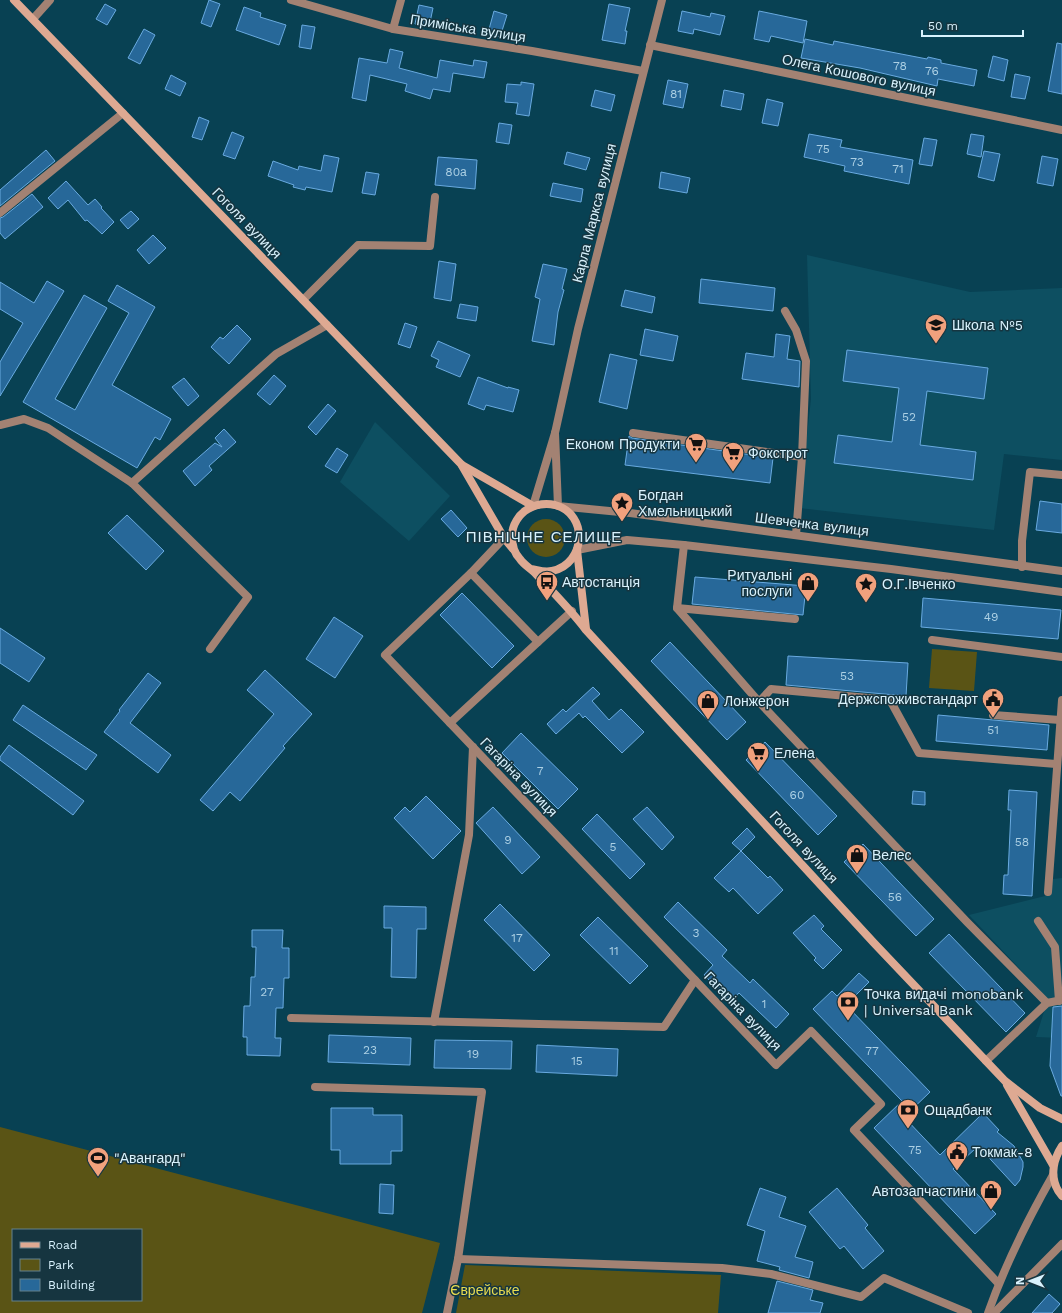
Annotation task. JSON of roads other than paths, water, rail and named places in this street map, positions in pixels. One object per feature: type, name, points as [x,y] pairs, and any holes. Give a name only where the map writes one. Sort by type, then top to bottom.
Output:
[{"type":"main road","name":"Гоголя вулиця","points":[[14,0],[461,464],[504,538],[515,551],[519,559],[531,568],[572,611],[586,630],[869,937],[1005,1081],[1040,1108],[1062,1119]]},
{"type":"main road","name":"Гоголя вулиця","points":[[461,464],[533,506]]},
{"type":"main road","points":[[515,551],[512,542],[514,525],[522,514],[533,506],[541,504],[558,506],[573,517],[577,524],[579,533],[579,542],[573,558],[559,569],[542,571],[531,568]]},
{"type":"main road","points":[[577,550],[586,630]]},
{"type":"main road","name":"Гоголя вулиця","points":[[1005,1081],[1053,1165]]},
{"type":"main road","points":[[1062,1146],[1056,1155],[1053,1165],[1055,1185],[1062,1196]]},
{"type":"street","points":[[33,19],[50,0]]},
{"type":"street","name":"Приміська вулиця","points":[[292,0],[392,29],[532,51],[643,71]]},
{"type":"street","points":[[392,29],[402,0]]},
{"type":"street","name":"Карла Маркса вулиця","points":[[533,506],[555,433],[578,329],[662,0]]},
{"type":"street","name":"Олега Кошового вулиця","points":[[650,45],[1062,130]]},
{"type":"street","points":[[0,213],[123,113]]},
{"type":"street","points":[[303,300],[358,245],[430,246],[436,197]]},
{"type":"street","points":[[785,311],[796,330],[806,361],[802,457],[796,535]]},
{"type":"street","points":[[132,483],[276,354],[327,325]]},
{"type":"street","points":[[0,432],[2,424],[24,419],[48,428],[132,483],[248,597],[210,650]]},
{"type":"street","name":"Карла Маркса вулиця","points":[[555,433],[558,506]]},
{"type":"street","points":[[633,433],[802,457]]},
{"type":"street","points":[[1022,567],[1022,541],[1030,472],[1062,475]]},
{"type":"street","name":"Шевченка вулиця","points":[[558,506],[630,513],[1062,572]]},
{"type":"street","points":[[504,538],[472,573],[538,642]]},
{"type":"street","points":[[577,550],[627,540],[684,545],[899,570],[1062,592]]},
{"type":"street","points":[[684,545],[677,608],[759,702],[967,922],[1047,1003]]},
{"type":"street","name":"Гагаріна вулиця","points":[[472,573],[385,656],[776,1065],[811,1031],[881,1104],[854,1130],[998,1283]]},
{"type":"street","points":[[677,608],[795,620]]},
{"type":"street","points":[[450,723],[572,611]]},
{"type":"street","points":[[932,640],[1062,657]]},
{"type":"street","points":[[759,702],[772,690],[890,700],[919,753],[1056,764]]},
{"type":"street","points":[[1048,892],[1056,764],[1062,700]]},
{"type":"street","points":[[993,715],[1060,720]]},
{"type":"street","points":[[434,1022],[468,835],[473,747]]},
{"type":"street","points":[[986,1061],[1047,1003],[1061,1000],[1055,947],[1038,921]]},
{"type":"street","points":[[291,1018],[664,1028],[695,980]]},
{"type":"street","points":[[315,1087],[482,1092],[458,1259],[447,1313]]},
{"type":"street","points":[[988,1313],[998,1283],[1031,1213],[1053,1175]]},
{"type":"street","points":[[994,1313],[1062,1244]]},
{"type":"street","points":[[458,1259],[722,1268],[772,1274],[861,1297],[884,1278],[968,1313]]},
{"type":"place","name":"Школа №5","points":[[936,344]]},
{"type":"place","name":"Економ Продукти","points":[[696,464]]},
{"type":"place","name":"Фокстрот","points":[[733,472]]},
{"type":"place","name":"Богдан Хмельницький","points":[[622,522]]},
{"type":"place","name":"Автостанція","points":[[547,602]]},
{"type":"place","name":"Ритуальні послуги","points":[[808,602]]},
{"type":"place","name":"О.Г.Івченко","points":[[866,604]]},
{"type":"place","name":"Держспоживстандарт","points":[[993,718]]},
{"type":"place","name":"Лонжерон","points":[[708,720]]},
{"type":"place","name":"Елена","points":[[758,772]]},
{"type":"place","name":"Велес","points":[[857,874]]},
{"type":"place","name":"Точка видачі monobank | Universal Bank","points":[[848,1022]]},
{"type":"place","name":"Ощадбанк","points":[[908,1130]]},
{"type":"place","name":"Токмак-8","points":[[957,1172]]},
{"type":"place","name":"\"Авангард\"","points":[[98,1178]]},
{"type":"place","name":"Автозапчастини","points":[[991,1210]]},
{"type":"district","name":"ПІВНІЧНЕ СЕЛИЩЕ","points":[[544,537]]},
{"type":"park label","name":"Єврейське","points":[[485,1290]]}]
